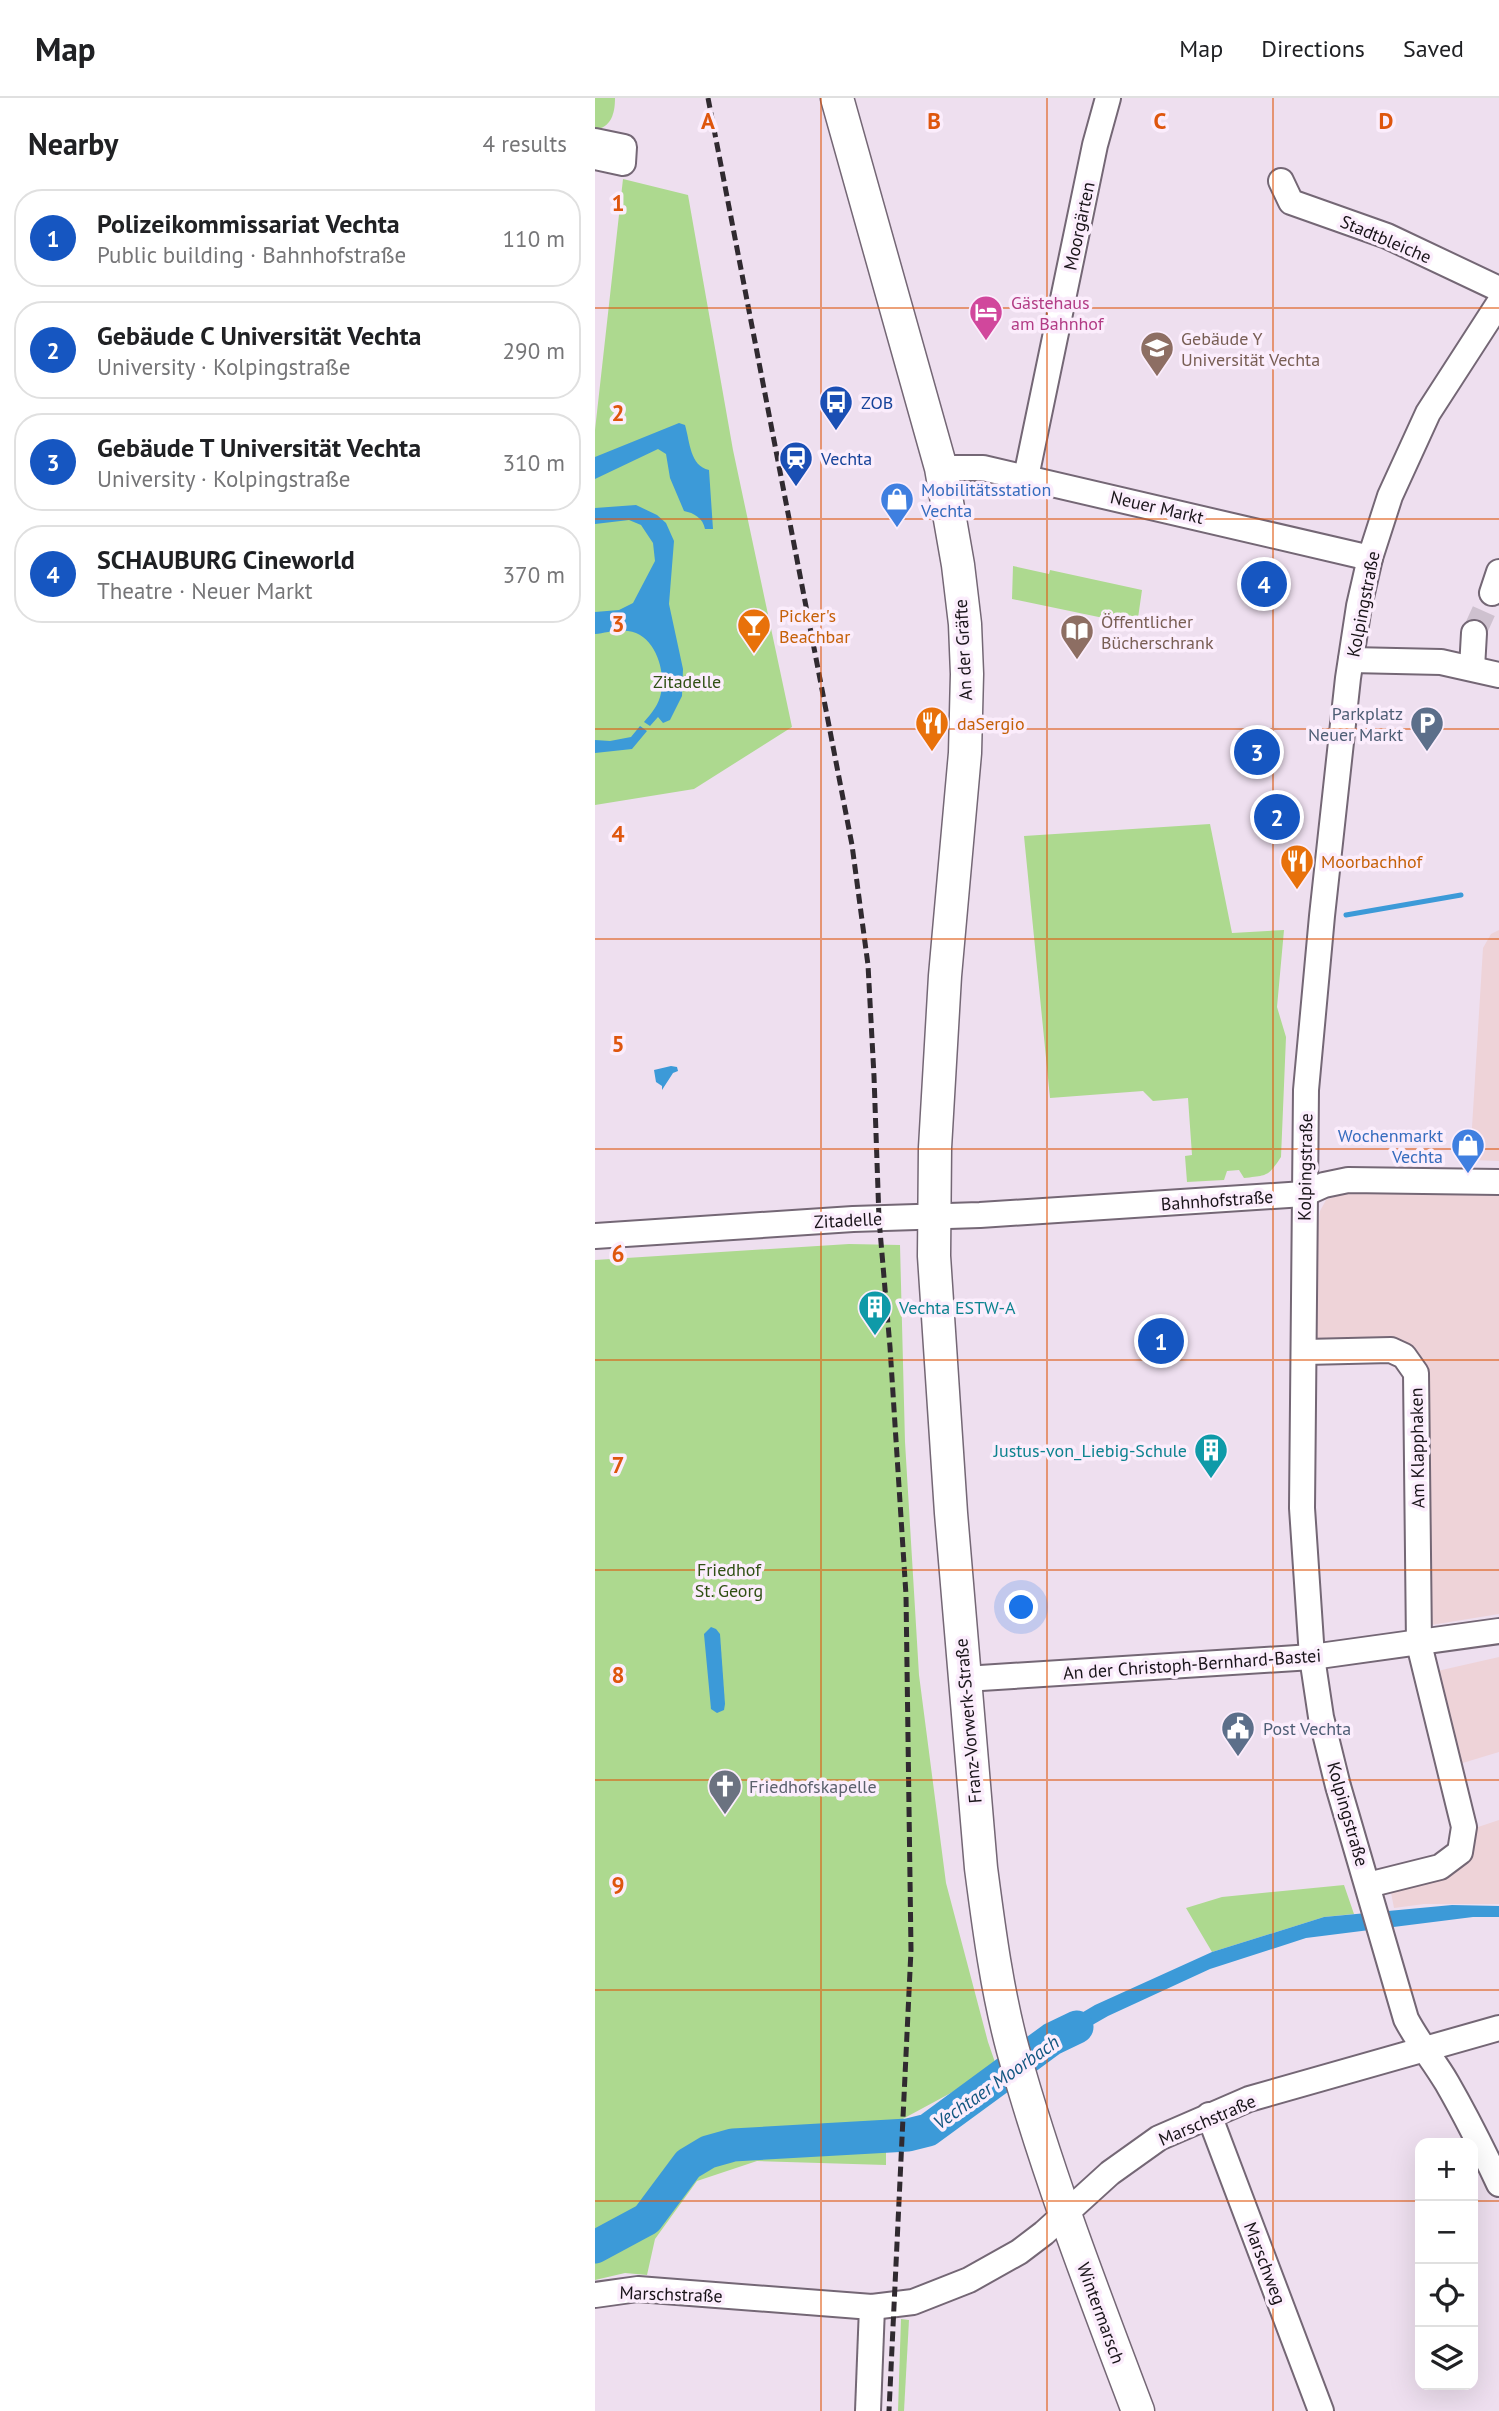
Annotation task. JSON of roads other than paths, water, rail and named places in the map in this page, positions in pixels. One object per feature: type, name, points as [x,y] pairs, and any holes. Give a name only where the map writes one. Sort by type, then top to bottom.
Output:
[{"type":"main road","name":"An der Gräfte","points":[[837,98],[941,468],[965,624],[965,753],[942,1029],[933,1217]]},
{"type":"main road","name":"Franz-Vorwerk-Straße","points":[[933,1217],[936,1295],[981,1868],[997,1975],[1013,2049],[1065,2215]]},
{"type":"main road","name":"Wintermarsch","points":[[1065,2215],[1138,2411]]},
{"type":"street","name":"Moorgärten","points":[[1026,477],[1108,98]]},
{"type":"street","points":[[595,141],[623,155],[595,157]]},
{"type":"street","name":"Stadtbleiche","points":[[1281,181],[1291,202],[1387,236],[1499,289]]},
{"type":"street","name":"Kolpingstraße","points":[[1499,303],[1428,413],[1390,496],[1370,558],[1359,606],[1322,916],[1307,1077],[1302,1508],[1313,1657],[1321,1717],[1338,1786],[1406,2019],[1447,2084],[1499,2184]]},
{"type":"street","name":"Neuer Markt","points":[[941,468],[983,468],[1026,477],[1370,558]]},
{"type":"street","points":[[1472,668],[1474,633]]},
{"type":"street","points":[[1352,660],[1441,662],[1499,675]]},
{"type":"street","name":"Bahnhofstraße","points":[[933,1217],[1304,1194],[1324,1185],[1348,1181],[1499,1182]]},
{"type":"street","name":"Zitadelle","points":[[595,1236],[853,1219],[933,1217]]},
{"type":"street","name":"Am Klapphaken","points":[[1305,1352],[1391,1350],[1404,1356],[1416,1373],[1419,1644],[1464,1827],[1460,1852],[1440,1867],[1370,1892]]},
{"type":"street","points":[[1419,1644],[1499,1632]]},
{"type":"street","name":"An der Christoph-Bernhard-Bastei","points":[[965,1679],[1313,1657],[1419,1644]]},
{"type":"street","name":"Marschstraße","points":[[595,2295],[622,2290],[647,2290],[872,2307],[913,2302],[969,2280],[1019,2252],[1065,2215],[1110,2173],[1159,2138],[1249,2099],[1499,2028]]},
{"type":"street","name":"Marschweg","points":[[1209,2115],[1321,2411]]},
{"type":"street","points":[[867,2411],[872,2307]]},
{"type":"water","points":[[679,423],[685,425],[694,458],[703,468],[709,470],[713,529],[705,529],[697,517],[684,511],[670,478],[666,454],[658,449],[595,479],[595,457]]},
{"type":"water","points":[[636,505],[657,515],[666,523],[674,541],[669,604],[683,669],[682,696],[670,720],[663,723],[658,717],[650,726],[644,722],[657,705],[662,684],[660,665],[652,646],[637,634],[628,631],[595,634],[595,612],[619,610],[633,603],[655,561],[653,543],[641,525],[629,520],[595,524],[595,508]]},
{"type":"water","points":[[640,726],[647,731],[632,749],[595,753],[595,740],[610,741],[631,737]]},
{"type":"water","points":[[677,1067],[678,1071],[673,1073],[662,1090],[662,1086],[656,1082],[654,1070]]},
{"type":"water","points":[[711,1627],[720,1634],[725,1704],[724,1710],[717,1713],[711,1709],[704,1634]]},
{"type":"water","points":[[1452,1905],[1499,1906],[1499,1917],[1473,1917],[1306,1938],[1210,1969],[1108,2016],[1040,2055],[1036,2040],[1095,2005],[1212,1952],[1324,1917]]},
{"type":"waterway","points":[[1346,915],[1461,895]]},
{"type":"waterway","name":"Vechtaer Moorbach","points":[[595,2247],[647,2219],[688,2164],[708,2152],[733,2145],[908,2135],[928,2130],[1052,2039],[1077,2027]]},
{"type":"tunnel","points":[[1474,633],[1492,593]]},
{"type":"railway","points":[[708,98],[852,845],[868,965],[879,1219],[906,1595],[911,1950],[889,2411]]},
{"type":"place","name":"Gästehaus am Bahnhof","points":[[986,342]]},
{"type":"place","name":"Gebäude Y Universität Vechta","points":[[1157,378]]},
{"type":"place","name":"ZOB","points":[[836,432]]},
{"type":"place","name":"Vechta","points":[[796,488]]},
{"type":"place","name":"Mobilitätsstation Vechta","points":[[897,529]]},
{"type":"place","name":"SCHAUBURG Cineworld","points":[[1264,584]]},
{"type":"place","name":"Picker's Beachbar","points":[[754,655]]},
{"type":"place","name":"Öffentlicher Bücherschrank","points":[[1077,661]]},
{"type":"place","name":"Gebäude T Universität Vechta","points":[[1257,752]]},
{"type":"place","name":"daSergio","points":[[932,753]]},
{"type":"place","name":"Parkplatz Neuer Markt","points":[[1427,753]]},
{"type":"place","name":"Gebäude C Universität Vechta","points":[[1277,817]]},
{"type":"place","name":"Moorbachhof","points":[[1297,891]]},
{"type":"place","name":"Wochenmarkt Vechta","points":[[1468,1175]]},
{"type":"place","name":"Vechta ESTW-A","points":[[875,1337]]},
{"type":"place","name":"Polizeikommissariat Vechta","points":[[1161,1341]]},
{"type":"place","name":"Justus-von_Liebig-Schule","points":[[1211,1480]]},
{"type":"place","name":"Post Vechta","points":[[1238,1758]]},
{"type":"place","name":"Friedhofskapelle","points":[[725,1816]]},
{"type":"park label","name":"Friedhof St. Georg","points":[[729,1579]]}]
